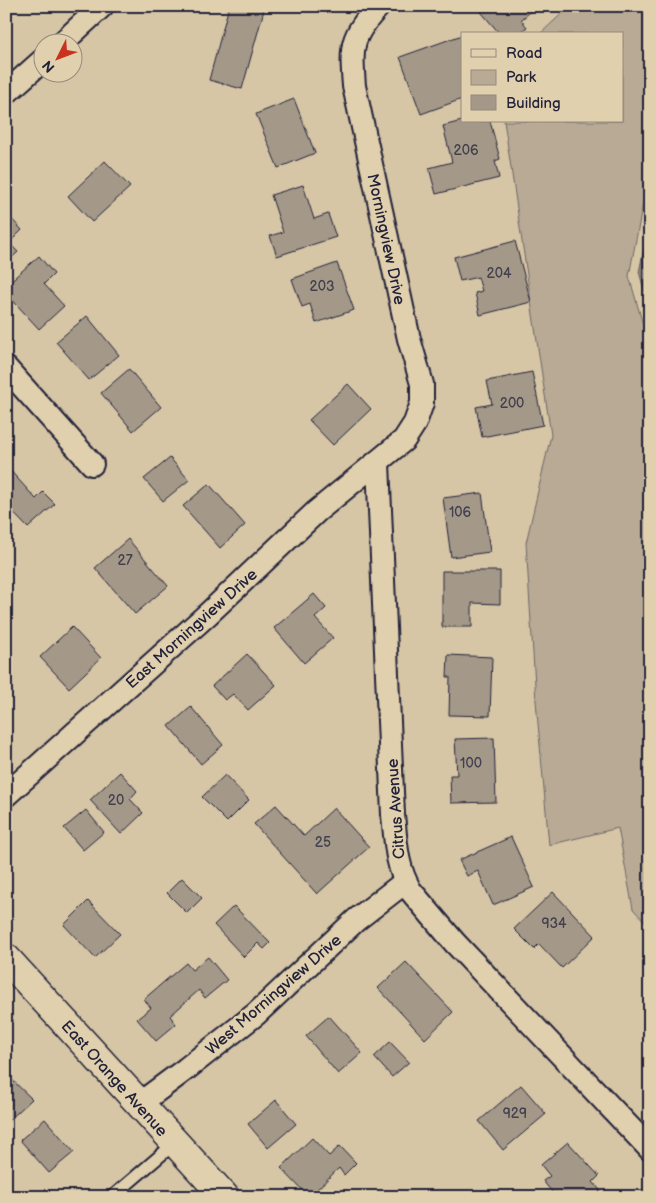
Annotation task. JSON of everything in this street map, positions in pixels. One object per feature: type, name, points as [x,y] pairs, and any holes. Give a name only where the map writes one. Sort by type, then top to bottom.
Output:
[{"type":"main road","name":"East Orange Avenue","points":[[6,958],[225,1197]]},
{"type":"street","points":[[73,32],[102,6]]},
{"type":"street","name":"Morningview Drive","points":[[378,463],[404,440],[416,423],[422,403],[422,384],[409,339],[354,86],[351,54],[354,40],[366,20],[379,6]]},
{"type":"street","points":[[6,93],[32,70]]},
{"type":"street","points":[[6,368],[92,464]]},
{"type":"street","name":"East Morningview Drive","points":[[6,795],[208,614],[316,512],[378,463]]},
{"type":"street","name":"Citrus Avenue","points":[[378,463],[393,815],[398,864],[405,882],[455,944],[650,1149]]},
{"type":"street","name":"West Morningview Drive","points":[[139,1104],[256,1014],[356,920],[405,882]]},
{"type":"lane","points":[[112,1197],[175,1143]]},
{"type":"green space","points":[[570,6],[650,6],[650,167],[629,276],[650,349],[650,927],[633,909],[618,828],[549,845],[536,701],[526,543],[551,435],[504,122],[624,122],[624,32],[542,32]]},
{"type":"shaded area","points":[[650,219],[650,311],[639,272]]},
{"type":"building","points":[[229,6],[251,6],[264,10],[242,89],[209,80]]},
{"type":"building","points":[[476,6],[537,6],[521,20],[527,27],[521,32],[498,32]]},
{"type":"building","points":[[461,35],[461,99],[421,114],[400,57]]},
{"type":"building","points":[[294,99],[315,153],[278,168],[256,114]]},
{"type":"building","points":[[461,121],[490,122],[500,159],[495,161],[499,178],[436,194],[429,168],[452,162],[443,126]]},
{"type":"building","points":[[105,161],[130,187],[92,222],[68,196]]},
{"type":"building","points":[[303,185],[314,219],[328,214],[336,237],[277,256],[270,236],[283,232],[271,195]]},
{"type":"building","points":[[6,213],[22,230],[9,243],[18,252],[6,263]]},
{"type":"building","points":[[515,241],[531,302],[480,315],[475,293],[482,291],[478,277],[460,281],[454,257]]},
{"type":"building","points":[[39,256],[54,274],[44,284],[64,306],[39,329],[6,293],[6,285]]},
{"type":"building","points":[[337,263],[354,310],[316,323],[310,304],[302,307],[292,279]]},
{"type":"building","points":[[87,316],[119,355],[89,380],[56,342]]},
{"type":"building","points":[[129,369],[161,407],[133,431],[101,393]]},
{"type":"building","points":[[532,372],[543,425],[482,437],[476,407],[492,404],[487,381]]},
{"type":"building","points":[[348,384],[371,409],[333,445],[309,420]]},
{"type":"building","points":[[170,458],[189,480],[163,501],[144,479]]},
{"type":"building","points":[[8,468],[36,499],[43,492],[55,504],[28,528],[6,505],[6,470]]},
{"type":"building","points":[[209,484],[245,525],[220,548],[183,506]]},
{"type":"building","points":[[482,493],[490,552],[451,557],[443,498]]},
{"type":"building","points":[[128,539],[168,586],[135,614],[95,568]]},
{"type":"building","points":[[442,571],[500,571],[500,604],[472,603],[472,627],[442,627]]},
{"type":"building","points":[[314,594],[326,608],[315,618],[333,638],[304,663],[274,628]]},
{"type":"building","points":[[72,627],[101,658],[69,688],[40,657]]},
{"type":"building","points":[[247,654],[276,685],[248,710],[233,694],[225,700],[212,686]]},
{"type":"building","points":[[448,655],[492,657],[490,716],[449,715],[450,677],[447,677]]},
{"type":"building","points":[[191,707],[223,745],[201,764],[169,726]]},
{"type":"building","points":[[494,738],[496,802],[451,803],[450,775],[457,775],[455,739]]},
{"type":"building","points":[[120,772],[137,791],[130,799],[143,813],[121,834],[90,800]]},
{"type":"building","points":[[225,775],[249,800],[227,822],[202,797]]},
{"type":"building","points":[[276,805],[304,836],[334,808],[369,847],[317,894],[254,824]]},
{"type":"building","points":[[86,810],[104,832],[83,850],[64,828]]},
{"type":"building","points":[[511,837],[534,887],[493,905],[478,871],[467,876],[459,860]]},
{"type":"building","points":[[182,878],[202,898],[187,913],[167,893]]},
{"type":"building","points":[[553,892],[595,936],[562,968],[539,944],[534,949],[514,929]]},
{"type":"building","points":[[88,901],[120,934],[95,958],[64,925]]},
{"type":"building","points":[[234,906],[270,943],[264,949],[258,943],[244,957],[214,925]]},
{"type":"building","points":[[208,957],[227,980],[205,998],[199,990],[170,1016],[176,1024],[156,1041],[137,1019],[151,1008],[144,999],[186,963],[192,970]]},
{"type":"building","points":[[406,962],[453,1012],[425,1039],[378,988]]},
{"type":"building","points":[[329,1016],[362,1053],[338,1074],[306,1036]]},
{"type":"building","points":[[390,1042],[409,1062],[392,1077],[374,1057]]},
{"type":"building","points":[[9,1077],[32,1099],[6,1123],[6,1080]]},
{"type":"building","points":[[521,1085],[546,1114],[503,1150],[479,1121]]},
{"type":"building","points":[[276,1100],[296,1124],[268,1148],[248,1124]]},
{"type":"building","points":[[45,1119],[74,1152],[49,1173],[20,1140]]},
{"type":"building","points":[[312,1138],[329,1156],[340,1146],[356,1163],[344,1175],[339,1168],[309,1197],[281,1168]]},
{"type":"building","points":[[568,1142],[599,1176],[593,1182],[606,1197],[556,1197],[543,1181],[550,1176],[541,1165]]}]
